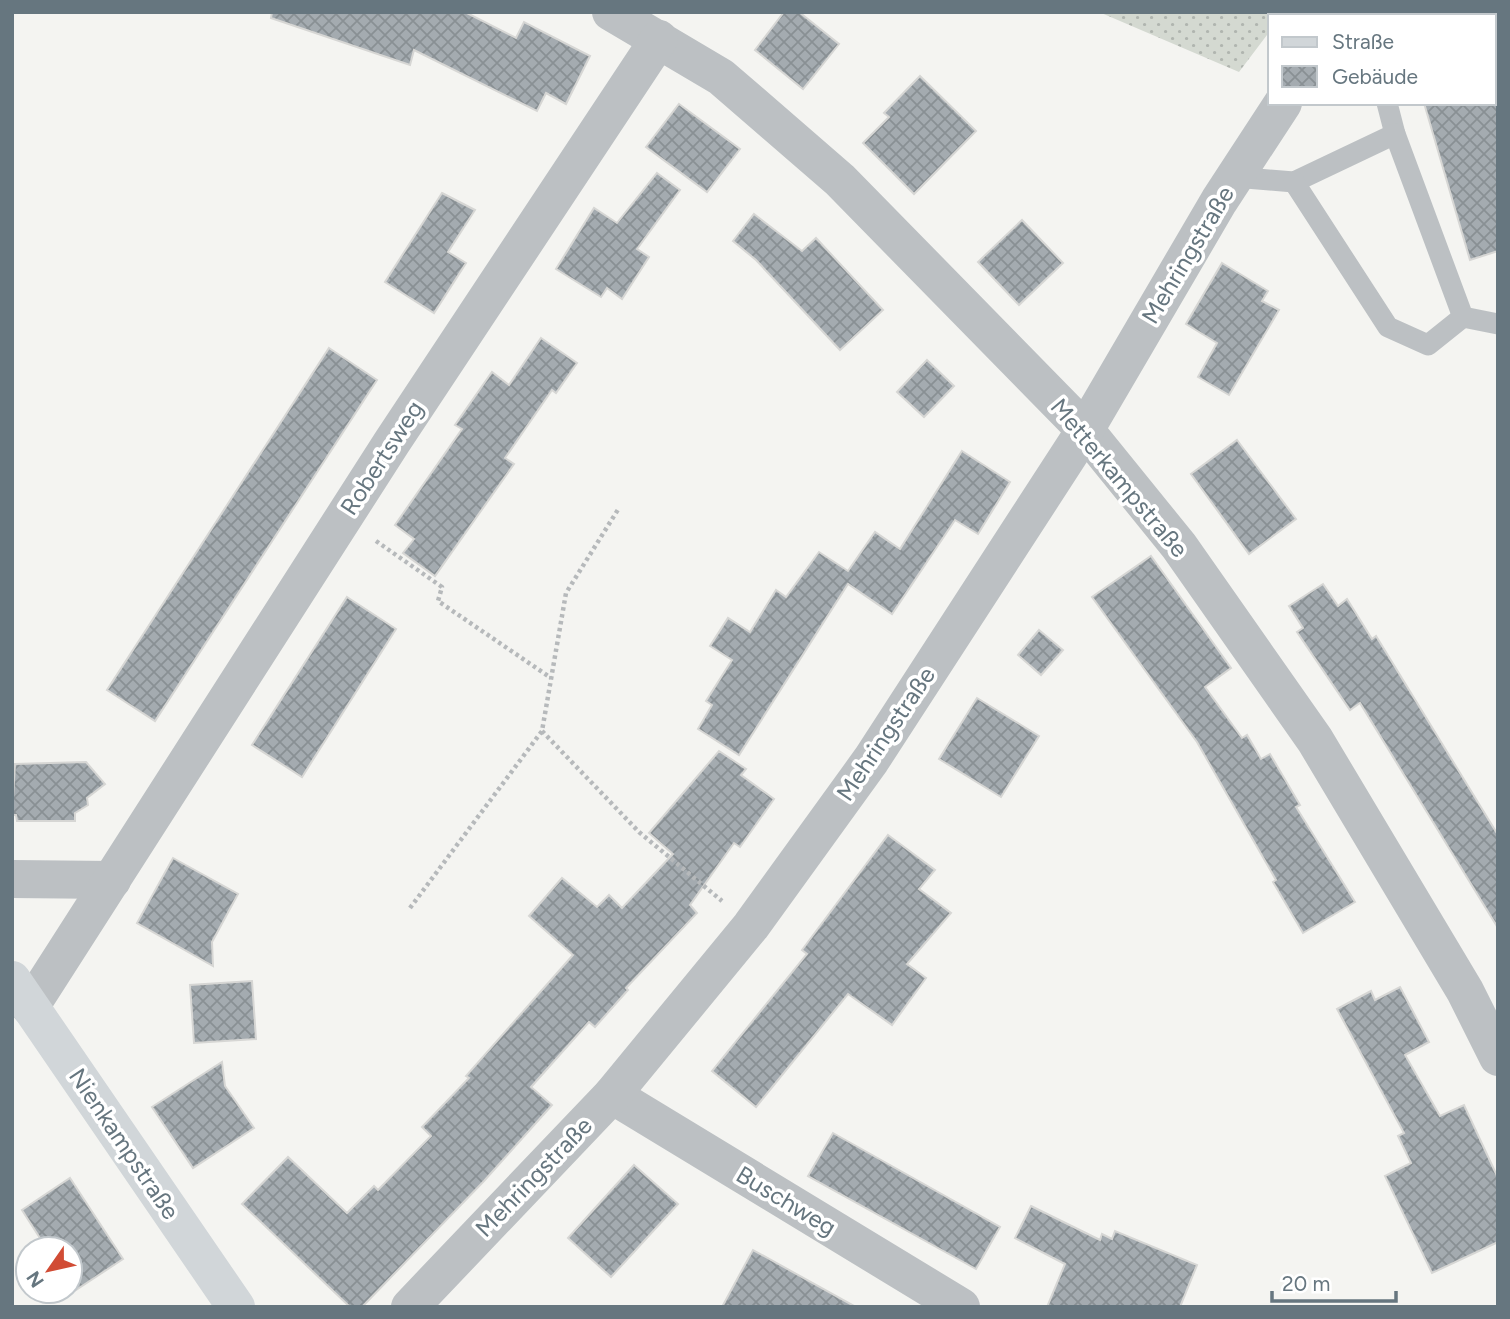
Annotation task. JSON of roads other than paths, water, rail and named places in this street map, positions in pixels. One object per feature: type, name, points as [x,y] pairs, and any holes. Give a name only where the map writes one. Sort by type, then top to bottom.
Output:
[{"type":"street","name":"Metterkampstraße","points":[[611,12],[721,76],[840,180],[1085,430],[1179,546],[1315,740],[1465,991],[1498,1057]]},
{"type":"street","name":"Robertsweg","points":[[21,993],[112,880],[344,518],[659,39]]},
{"type":"street","name":"Mehringstraße","points":[[410,1307],[612,1095],[751,926],[871,760],[1085,430],[1234,177],[1282,105]]},
{"type":"street","points":[[12,879],[112,880]]},
{"type":"street","name":"Nienkampstraße","points":[[21,993],[236,1307]]},
{"type":"street","name":"Buschweg","points":[[612,1095],[961,1307]]},
{"type":"lane","points":[[1388,105],[1395,134],[1463,317]]},
{"type":"lane","points":[[1234,177],[1294,183],[1395,134]]},
{"type":"lane","points":[[1294,183],[1388,327],[1428,345],[1463,317],[1498,324]]}]
